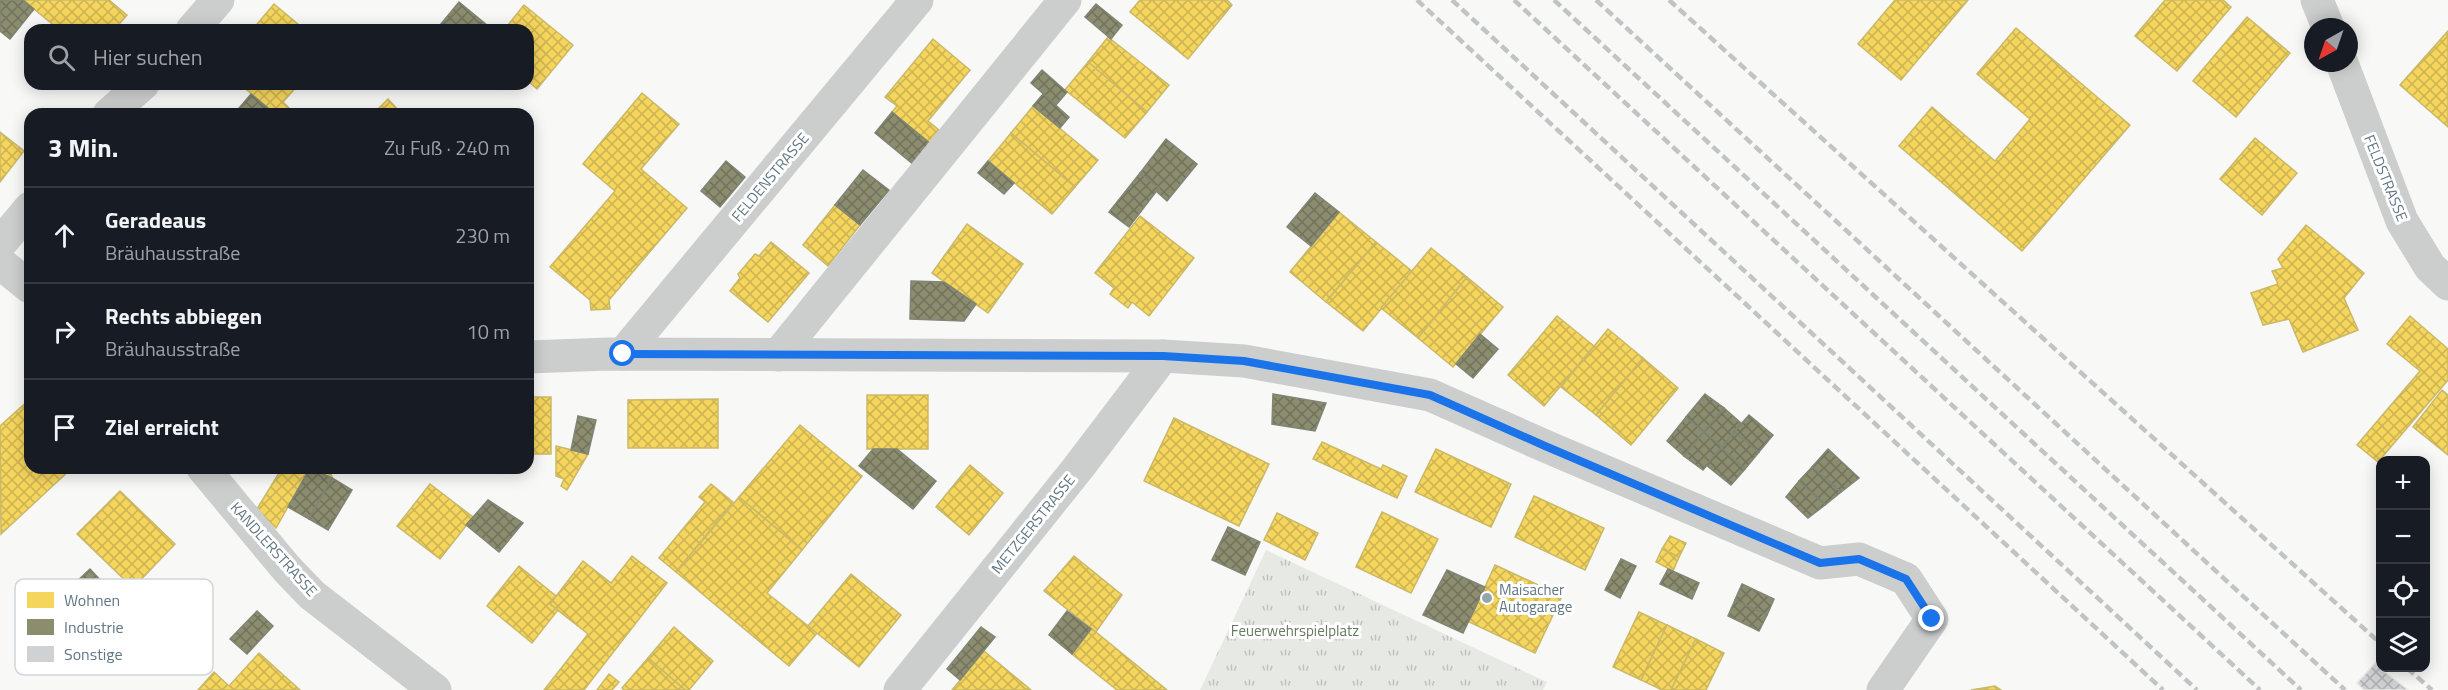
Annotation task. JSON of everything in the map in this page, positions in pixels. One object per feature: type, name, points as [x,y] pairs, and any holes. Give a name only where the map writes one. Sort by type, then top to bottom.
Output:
[{"type":"street","points":[[197,24],[218,0]]},
{"type":"street","name":"FELDENSTRASSE","points":[[623,354],[917,0]]},
{"type":"street","points":[[778,355],[1065,0]]},
{"type":"street","points":[[2318,0],[2325,18]]},
{"type":"street","name":"FELDSTRASSE","points":[[2345,72],[2402,221],[2430,267],[2448,284]]},
{"type":"street","points":[[116,108],[136,90]]},
{"type":"street","points":[[0,244],[24,215]]},
{"type":"street","points":[[0,263],[24,282]]},
{"type":"street","points":[[534,357],[623,354],[1163,356],[1244,361],[1430,395],[1820,563],[1859,559],[1906,579],[1932,619],[1883,690]]},
{"type":"street","name":"METZGERSTRASSE","points":[[900,690],[1078,468],[1163,356]]},
{"type":"street","name":"KANDLERSTRASSE","points":[[208,474],[312,595],[435,690]]},
{"type":"green space","name":"Feuerwehrspielplatz","points":[[1266,550],[1547,682],[1543,690],[1200,690]]},
{"type":"building: Wohnen","points":[[23,0],[109,0],[127,15],[119,24],[52,24]]},
{"type":"building: Wohnen","points":[[1140,0],[1227,0],[1232,5],[1188,59],[1130,12]]},
{"type":"building: Wohnen","points":[[1895,0],[1968,0],[1901,80],[1858,44]]},
{"type":"building: Wohnen","points":[[2165,0],[2223,0],[2231,7],[2177,71],[2135,36]]},
{"type":"building: Wohnen","points":[[274,4],[298,24],[257,24]]},
{"type":"building: Wohnen","points":[[524,5],[573,45],[537,89],[534,86],[534,24],[509,24]]},
{"type":"building: Wohnen","points":[[2247,17],[2290,53],[2236,117],[2193,81]]},
{"type":"building: Wohnen","points":[[2016,28],[2130,125],[2022,251],[1899,146],[1932,107],[1995,161],[2030,119],[1977,74]]},
{"type":"building: Wohnen","points":[[2448,31],[2448,127],[2400,85]]},
{"type":"building: Wohnen","points":[[1108,37],[1169,85],[1147,112],[1088,62]]},
{"type":"building: Wohnen","points":[[933,39],[970,70],[928,121],[940,131],[931,144],[892,112],[897,106],[885,97]]},
{"type":"building: Wohnen","points":[[1088,62],[1147,112],[1125,138],[1065,90]]},
{"type":"building: Wohnen","points":[[247,90],[294,90],[283,102],[289,108],[268,108]]},
{"type":"building: Wohnen","points":[[642,93],[679,124],[641,169],[687,208],[609,300],[610,309],[591,310],[590,300],[550,267],[615,191],[583,164]]},
{"type":"building: Wohnen","points":[[388,99],[396,108],[379,108]]},
{"type":"building: Wohnen","points":[[1033,106],[1098,160],[1075,187],[1011,133]]},
{"type":"building: Wohnen","points":[[0,132],[24,151],[0,182]]},
{"type":"building: Wohnen","points":[[1011,133],[1075,187],[1052,214],[988,161]]},
{"type":"building: Wohnen","points":[[2255,138],[2297,173],[2262,215],[2220,179]]},
{"type":"building: Wohnen","points":[[835,205],[860,225],[828,266],[803,245]]},
{"type":"building: Wohnen","points":[[1339,212],[1376,242],[1326,302],[1290,272]]},
{"type":"building: Wohnen","points":[[1140,216],[1194,258],[1149,316],[1132,302],[1128,308],[1110,294],[1114,288],[1095,273]]},
{"type":"building: Wohnen","points":[[967,224],[1023,264],[988,313],[932,273]]},
{"type":"building: Wohnen","points":[[2306,225],[2364,273],[2344,298],[2358,330],[2303,352],[2289,319],[2263,325],[2251,293],[2278,284],[2272,271],[2283,268],[2278,259]]},
{"type":"building: Wohnen","points":[[771,242],[809,273],[768,322],[730,291],[740,278],[738,274],[755,254],[759,256]]},
{"type":"building: Wohnen","points":[[1376,242],[1412,271],[1363,331],[1326,302]]},
{"type":"building: Wohnen","points":[[1431,248],[1467,277],[1418,338],[1381,308]]},
{"type":"building: Wohnen","points":[[1467,277],[1503,307],[1453,367],[1418,338]]},
{"type":"building: Wohnen","points":[[1557,316],[1594,346],[1544,406],[1508,375]]},
{"type":"building: Wohnen","points":[[2410,316],[2448,349],[2448,380],[2383,456],[2376,456],[2376,460],[2357,445],[2420,371],[2387,344]]},
{"type":"building: Wohnen","points":[[1608,329],[1643,358],[1596,415],[1561,387]]},
{"type":"building: Wohnen","points":[[1643,358],[1678,388],[1631,445],[1596,415]]},
{"type":"building: Wohnen","points":[[2442,390],[2448,395],[2448,455],[2413,427]]},
{"type":"building: Wohnen","points":[[867,395],[928,395],[928,449],[867,449]]},
{"type":"building: Wohnen","points":[[534,397],[551,397],[551,454],[534,454]]},
{"type":"building: Wohnen","points":[[718,399],[718,448],[628,448],[628,400]]},
{"type":"building: Wohnen","points":[[24,404],[24,474],[66,474],[1,534],[0,426]]},
{"type":"building: Wohnen","points":[[1174,418],[1269,464],[1239,526],[1144,481]]},
{"type":"building: Wohnen","points":[[800,425],[862,476],[802,550],[739,497]]},
{"type":"building: Wohnen","points":[[1322,442],[1381,469],[1383,465],[1407,476],[1397,498],[1313,459]]},
{"type":"building: Wohnen","points":[[556,446],[588,454],[567,490],[561,486],[564,479],[556,476]]},
{"type":"building: Wohnen","points":[[1436,449],[1511,484],[1491,527],[1415,492]]},
{"type":"building: Wohnen","points":[[970,465],[1003,493],[969,535],[936,507]]},
{"type":"building: Wohnen","points":[[278,474],[307,474],[276,528],[257,509]]},
{"type":"building: Wohnen","points":[[430,484],[473,517],[440,559],[397,526]]},
{"type":"building: Wohnen","points":[[711,484],[733,502],[676,572],[659,558],[705,502],[699,497]]},
{"type":"building: Wohnen","points":[[120,491],[175,544],[142,579],[124,579],[77,534]]},
{"type":"building: Wohnen","points":[[1534,496],[1604,528],[1585,570],[1515,537]]},
{"type":"building: Wohnen","points":[[739,497],[802,550],[767,593],[817,633],[789,666],[676,572]]},
{"type":"building: Wohnen","points":[[1382,512],[1438,539],[1411,593],[1356,567]]},
{"type":"building: Wohnen","points":[[1277,513],[1318,533],[1305,560],[1264,540]]},
{"type":"building: Wohnen","points":[[1670,536],[1686,543],[1679,557],[1662,549]]},
{"type":"building: Wohnen","points":[[1662,549],[1679,557],[1673,571],[1656,562]]},
{"type":"building: Wohnen","points":[[632,556],[667,583],[584,690],[544,690],[588,634],[550,604],[583,561],[611,583]]},
{"type":"building: Wohnen","points":[[1074,556],[1122,595],[1096,632],[1044,591]]},
{"type":"building: Wohnen","points":[[1495,565],[1562,596],[1535,653],[1469,622]]},
{"type":"building: Wohnen","points":[[519,566],[556,596],[550,604],[558,610],[532,643],[487,606]]},
{"type":"building: Wohnen","points":[[851,574],[901,615],[859,667],[808,626]]},
{"type":"building: Wohnen","points":[[1639,612],[1667,625],[1641,680],[1613,667]]},
{"type":"building: Wohnen","points":[[1667,625],[1696,639],[1671,690],[1662,690],[1641,680]]},
{"type":"building: Wohnen","points":[[674,627],[713,661],[689,690],[685,690],[648,658]]},
{"type":"building: Wohnen","points":[[1091,629],[1167,690],[1117,690],[1072,654]]},
{"type":"building: Wohnen","points":[[1696,639],[1724,653],[1706,690],[1671,690]]},
{"type":"building: Wohnen","points":[[984,651],[1031,690],[952,690]]},
{"type":"building: Wohnen","points":[[259,653],[300,690],[198,690],[214,672],[229,686]]},
{"type":"building: Wohnen","points":[[648,658],[685,690],[624,690],[622,688]]},
{"type":"building: Wohnen","points":[[609,674],[619,682],[612,690],[597,690]]},
{"type":"building: Wohnen","points":[[1995,686],[2001,690],[1971,690]]},
{"type":"building: Industrie","points":[[0,0],[23,0],[34,9],[10,39],[0,31]]},
{"type":"building: Industrie","points":[[459,2],[486,24],[441,24]]},
{"type":"building: Industrie","points":[[1096,4],[1122,25],[1111,39],[1085,17]]},
{"type":"building: Industrie","points":[[1042,70],[1067,92],[1056,105],[1031,83]]},
{"type":"building: Industrie","points":[[251,94],[268,108],[239,108]]},
{"type":"building: Industrie","points":[[1043,94],[1069,117],[1060,128],[1033,106]]},
{"type":"building: Industrie","points":[[892,112],[931,144],[914,165],[875,133]]},
{"type":"building: Industrie","points":[[1166,139],[1197,164],[1167,201],[1156,191],[1159,188],[1140,173]]},
{"type":"building: Industrie","points":[[726,161],[745,177],[720,207],[701,191]]},
{"type":"building: Industrie","points":[[988,161],[1014,183],[1004,194],[978,173]]},
{"type":"building: Industrie","points":[[863,170],[889,190],[860,225],[835,205]]},
{"type":"building: Industrie","points":[[1140,173],[1159,188],[1129,227],[1109,212]]},
{"type":"building: Industrie","points":[[1315,193],[1339,212],[1311,246],[1287,227]]},
{"type":"building: Industrie","points":[[911,281],[944,282],[976,304],[964,321],[910,319]]},
{"type":"building: Industrie","points":[[1480,334],[1498,349],[1473,378],[1456,364]]},
{"type":"building: Industrie","points":[[1273,394],[1326,403],[1315,431],[1272,424]]},
{"type":"building: Industrie","points":[[1705,394],[1724,408],[1704,432],[1686,417]]},
{"type":"building: Industrie","points":[[1724,408],[1741,423],[1722,447],[1704,432]]},
{"type":"building: Industrie","points":[[1749,415],[1773,435],[1759,452],[1734,432]]},
{"type":"building: Industrie","points":[[578,416],[596,420],[588,454],[571,450]]},
{"type":"building: Industrie","points":[[1686,417],[1704,432],[1684,456],[1667,441]]},
{"type":"building: Industrie","points":[[1704,432],[1722,447],[1703,470],[1684,456]]},
{"type":"building: Industrie","points":[[1734,432],[1759,452],[1745,469],[1721,448]]},
{"type":"building: Industrie","points":[[1721,448],[1745,469],[1731,485],[1706,465]]},
{"type":"building: Industrie","points":[[873,449],[897,449],[936,481],[913,509],[859,466]]},
{"type":"building: Industrie","points":[[1828,449],[1859,478],[1841,492],[1812,467]]},
{"type":"building: Industrie","points":[[1812,467],[1841,492],[1825,505],[1799,481]]},
{"type":"building: Industrie","points":[[307,474],[323,474],[332,478],[309,519],[288,507]]},
{"type":"building: Industrie","points":[[332,478],[352,490],[328,530],[309,519]]},
{"type":"building: Industrie","points":[[1799,481],[1825,505],[1808,518],[1786,497]]},
{"type":"building: Industrie","points":[[488,500],[523,523],[499,552],[466,525]]},
{"type":"building: Industrie","points":[[1228,527],[1260,542],[1245,575],[1212,560]]},
{"type":"building: Industrie","points":[[1621,559],[1636,566],[1620,598],[1605,590]]},
{"type":"building: Industrie","points":[[90,569],[99,579],[79,579]]},
{"type":"building: Industrie","points":[[1668,569],[1699,583],[1692,599],[1660,584]]},
{"type":"building: Industrie","points":[[1447,570],[1485,587],[1463,633],[1423,615]]},
{"type":"building: Industrie","points":[[1742,584],[1774,599],[1767,615],[1735,600]]},
{"type":"building: Industrie","points":[[1735,600],[1767,615],[1759,631],[1728,616]]},
{"type":"building: Industrie","points":[[257,611],[273,626],[247,654],[230,639]]},
{"type":"building: Industrie","points":[[1067,611],[1091,629],[1072,654],[1049,635]]},
{"type":"building: Industrie","points":[[981,627],[995,637],[960,680],[947,669]]},
{"type":"building: Sonstige","points":[[2376,662],[2376,672],[2385,672],[2408,690],[2364,690],[2357,683]]},
{"type":"railway","points":[[1417,0],[2163,690]]},
{"type":"railway","points":[[1452,0],[2197,690]]},
{"type":"railway","points":[[1514,0],[2260,690]]},
{"type":"railway","points":[[1554,0],[2301,690]]},
{"type":"railway","points":[[1596,0],[2345,690]]},
{"type":"railway","points":[[1669,0],[2376,639]]},
{"type":"railway","points":[[2412,672],[2432,690]]},
{"type":"place","name":"Maisacher Autogarage","points":[[1487,598]]},
{"type":"route","points":[[623,354],[1163,356],[1244,361],[1430,395],[1820,563],[1859,559],[1906,579],[1932,619]]}]
